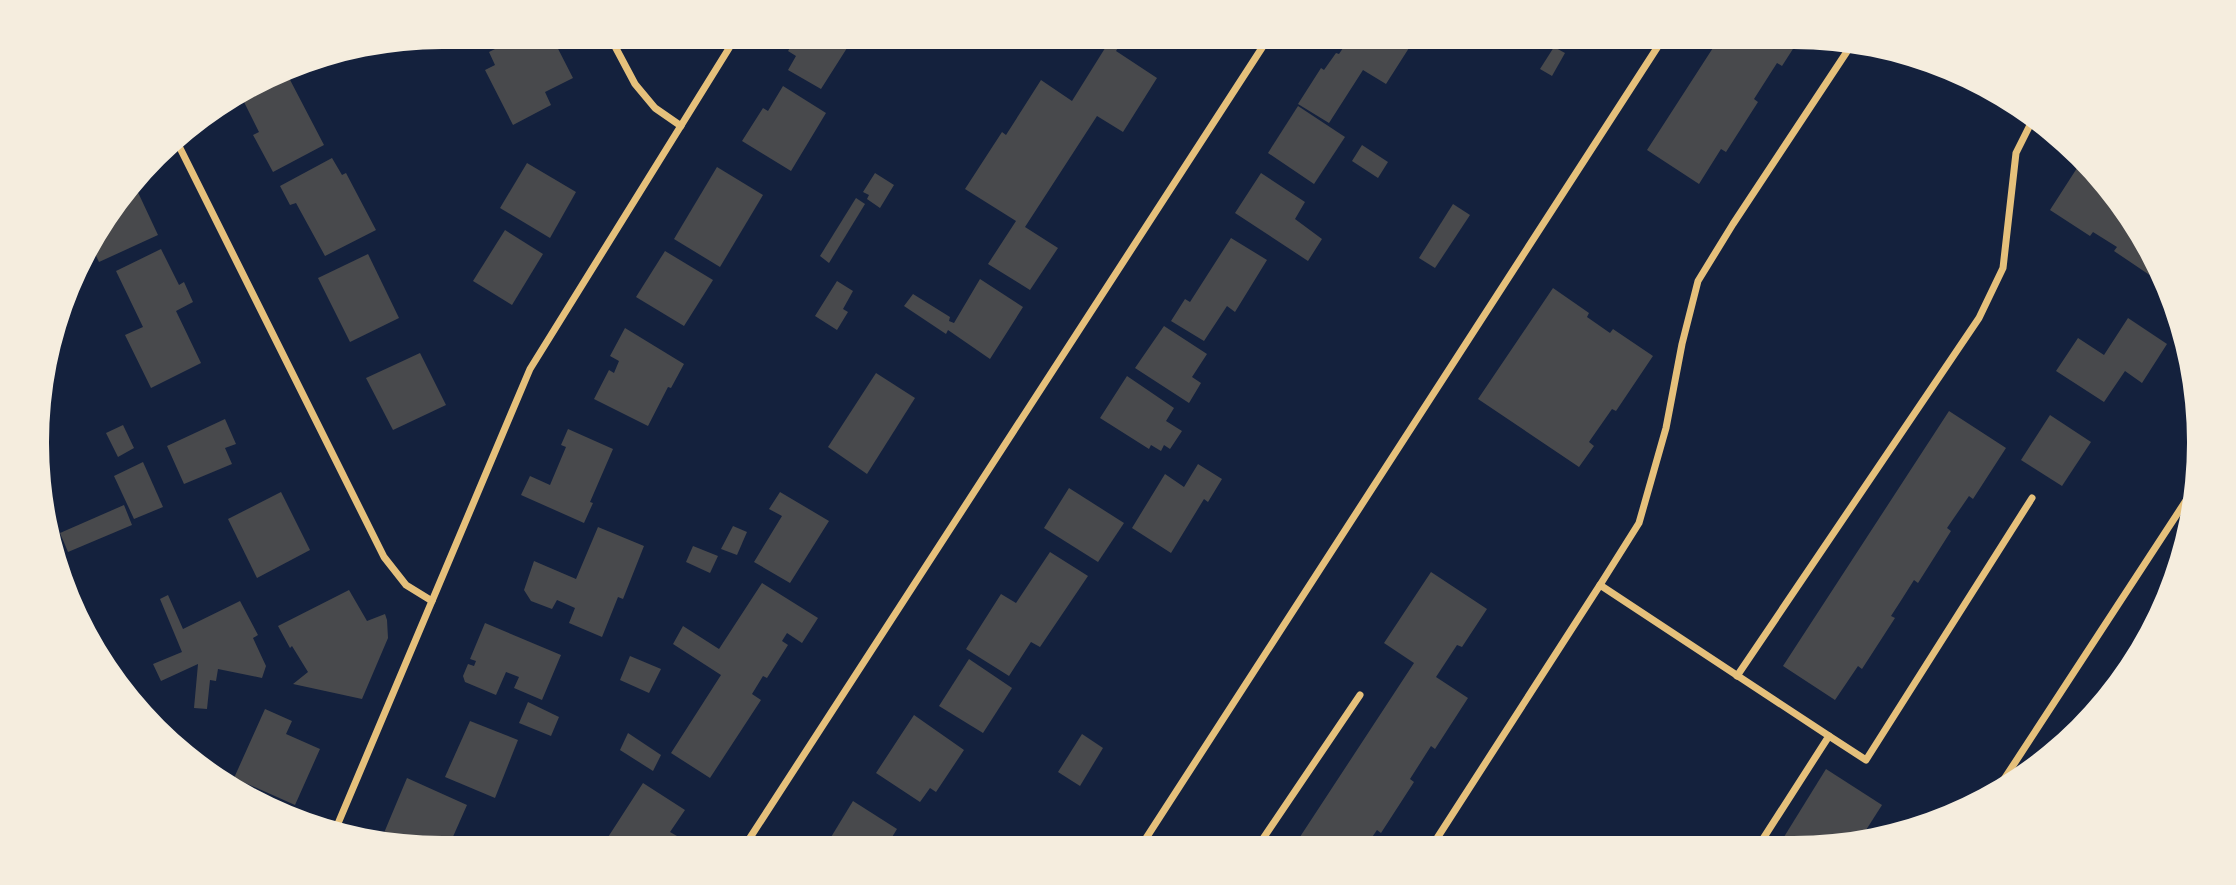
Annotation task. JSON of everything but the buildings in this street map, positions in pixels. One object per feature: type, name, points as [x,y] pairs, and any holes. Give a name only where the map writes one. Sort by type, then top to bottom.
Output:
[{"type":"street","points":[[616,49],[635,84],[655,108],[681,126]]},
{"type":"street","points":[[339,822],[530,369],[729,49]]},
{"type":"street","points":[[752,836],[1261,49]]},
{"type":"street","points":[[1148,836],[1656,49]]},
{"type":"street","points":[[1438,836],[1639,523],[1666,428],[1682,344],[1698,281],[1847,52]]},
{"type":"street","points":[[1737,676],[1979,318],[2003,268],[2016,153],[2029,127]]},
{"type":"street","points":[[181,149],[384,556],[405,585],[432,601]]},
{"type":"street","points":[[1600,585],[1866,760],[2032,498]]},
{"type":"street","points":[[2009,772],[2181,508]]},
{"type":"street","points":[[1265,836],[1360,695]]},
{"type":"street","points":[[1765,836],[1829,736]]}]
